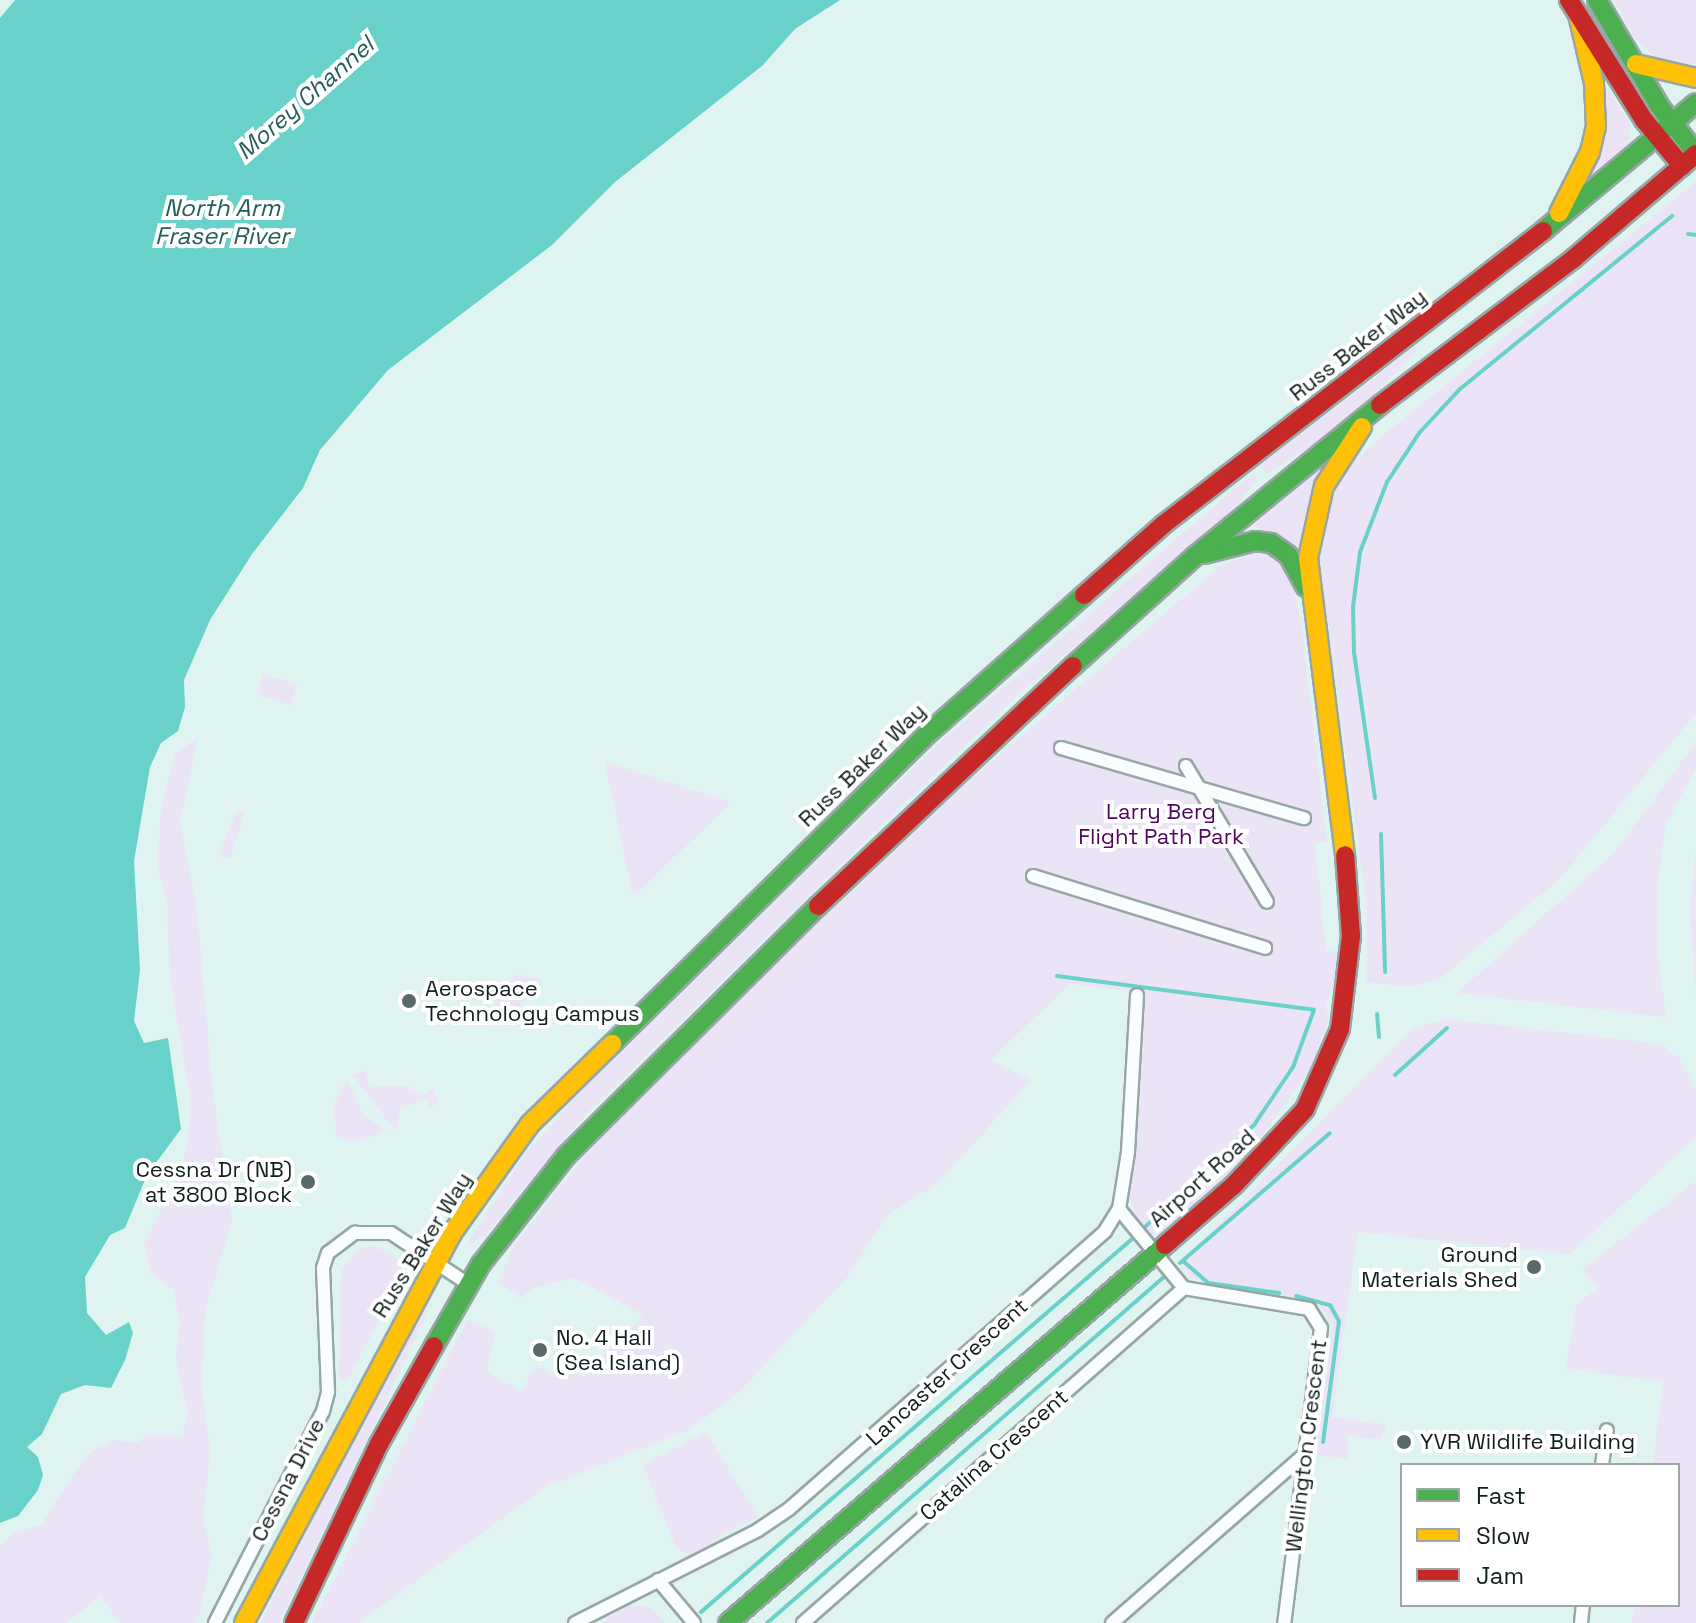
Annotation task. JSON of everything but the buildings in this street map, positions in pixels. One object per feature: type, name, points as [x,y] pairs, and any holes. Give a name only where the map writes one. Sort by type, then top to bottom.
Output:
[{"type":"main road","points":[[1597,0],[1636,64],[1664,130]]},
{"type":"main road","points":[[294,1623],[379,1444],[468,1284],[566,1156],[648,1069],[998,733],[1195,556],[1372,411],[1573,259],[1691,157],[1664,130],[1574,7]]},
{"type":"main road","points":[[1554,222],[1590,152],[1596,127],[1594,83],[1574,7]]},
{"type":"main road","points":[[1636,64],[1696,78]]},
{"type":"main road","name":"Russ Baker Way","points":[[244,1623],[435,1261],[530,1124],[923,738],[1164,524],[1554,222],[1696,103]]},
{"type":"main road","points":[[1309,593],[1316,506],[1372,411]]},
{"type":"main road","points":[[1195,556],[1255,541],[1271,543],[1288,555],[1309,593]]},
{"type":"main road","name":"Airport Road","points":[[728,1623],[1155,1254],[1291,1130],[1340,1029],[1349,975],[1350,909],[1309,593]]},
{"type":"street","points":[[1061,748],[1304,818]]},
{"type":"street","points":[[1186,766],[1267,902]]},
{"type":"street","points":[[1033,876],[1265,948]]},
{"type":"street","name":"Lancaster Crescent","points":[[575,1623],[758,1530],[828,1477],[1105,1231],[1119,1209],[1128,1152],[1137,995]]},
{"type":"street","points":[[1119,1209],[1184,1288]]},
{"type":"street","name":"Cessna Drive","points":[[215,1623],[323,1411],[328,1392],[323,1268],[328,1253],[339,1241],[371,1229],[391,1233],[468,1284]]},
{"type":"street","name":"Wellington Crescent","points":[[1184,1288],[1309,1309],[1317,1317],[1321,1328],[1284,1623]]},
{"type":"street","name":"Catalina Crescent","points":[[803,1623],[1184,1288]]},
{"type":"street","points":[[1602,1463],[1607,1430]]},
{"type":"street","points":[[1112,1623],[1304,1455]]},
{"type":"street","points":[[658,1580],[694,1623]]},
{"type":"green space","points":[[1614,0],[1696,0],[1696,62],[1682,66],[1659,62],[1633,36]]},
{"type":"green space","points":[[1608,88],[1630,124],[1630,137],[1623,150],[1585,180],[1604,130],[1603,92]]},
{"type":"green space","points":[[1696,182],[1696,713],[1560,879],[1441,978],[1412,987],[1367,982],[1366,903],[1320,562],[1321,520],[1332,490],[1352,462],[1386,433]]},
{"type":"green space","points":[[1415,347],[1418,351],[1342,427],[1266,474],[1260,465]]},
{"type":"green space","points":[[1317,472],[1322,473],[1311,494],[1299,547],[1253,526]]},
{"type":"green space","points":[[1253,473],[1258,479],[1236,506],[1016,697],[874,832],[586,1114],[484,1236],[465,1248],[523,1157],[584,1089],[938,744]]},
{"type":"green space","name":"Larry Berg Flight Path Park","points":[[1261,551],[1280,559],[1290,572],[1301,621],[1327,841],[1315,843],[1326,951],[1341,951],[1340,976],[1325,1004],[1329,1018],[1311,1068],[1254,1147],[1166,1234],[1151,1235],[1137,1219],[1128,1193],[1139,1114],[1141,992],[1069,984],[991,1060],[1031,1080],[938,1183],[887,1215],[848,1276],[739,1393],[684,1432],[547,1486],[358,1623],[312,1623],[468,1319],[496,1332],[486,1371],[522,1392],[536,1366],[562,1380],[570,1370],[584,1376],[644,1315],[574,1278],[534,1288],[521,1297],[498,1283],[515,1244],[593,1147],[776,963],[977,774],[1220,566]]},
{"type":"green space","points":[[263,674],[297,685],[291,705],[256,694]]},
{"type":"green space","points":[[198,738],[180,822],[197,909],[213,1093],[232,1221],[205,1311],[202,1388],[210,1451],[203,1517],[212,1555],[199,1615],[195,1623],[120,1623],[100,1596],[66,1623],[0,1623],[0,1546],[15,1533],[41,1525],[86,1456],[112,1440],[137,1443],[147,1435],[182,1437],[188,1413],[176,1360],[180,1324],[174,1289],[151,1274],[144,1245],[183,1167],[188,1136],[191,1099],[170,979],[167,900],[157,865],[162,801],[176,753]]},
{"type":"green space","points":[[1696,743],[1696,769],[1665,826],[1658,884],[1657,946],[1666,1017],[1457,993],[1614,853]]},
{"type":"green space","points":[[605,762],[731,802],[637,894],[632,891]]},
{"type":"green space","points":[[238,809],[244,812],[231,858],[218,856]]},
{"type":"green space","points":[[1696,853],[1696,999],[1690,907]]},
{"type":"green space","points":[[514,975],[541,979],[540,985],[511,1014],[492,1010]]},
{"type":"green space","points":[[1447,1019],[1660,1044],[1679,1058],[1696,1090],[1696,1137],[1570,1254],[1358,1232],[1332,1417],[1387,1425],[1381,1440],[1348,1435],[1347,1459],[1316,1455],[1333,1325],[1318,1303],[1192,1279],[1180,1263],[1411,1030]]},
{"type":"green space","points":[[366,1071],[369,1087],[404,1086],[424,1095],[433,1088],[438,1102],[430,1109],[426,1098],[398,1109],[399,1126],[394,1129],[352,1074]]},
{"type":"green space","points":[[347,1080],[363,1114],[386,1131],[354,1142],[337,1137],[333,1107]]},
{"type":"green space","points":[[1696,1181],[1696,1623],[1632,1623],[1635,1607],[1680,1607],[1680,1463],[1653,1463],[1663,1382],[1566,1368],[1577,1304],[1598,1288],[1583,1269]]},
{"type":"green space","points":[[371,1246],[394,1255],[405,1271],[347,1382],[339,1378],[341,1271],[357,1250]]},
{"type":"green space","points":[[430,1308],[279,1623],[260,1623],[416,1317]]},
{"type":"green space","points":[[706,1432],[758,1517],[724,1533],[694,1556],[677,1549],[643,1465]]},
{"type":"green space","points":[[627,1606],[649,1606],[666,1623],[602,1623]]},
{"type":"water","name":"North Arm Fraser River","points":[[15,0],[840,0],[795,29],[762,66],[615,182],[552,245],[388,370],[320,450],[303,488],[252,554],[210,620],[184,680],[185,707],[178,731],[161,743],[150,767],[134,861],[140,970],[134,1021],[144,1043],[168,1038],[181,1129],[147,1175],[125,1228],[110,1235],[85,1277],[87,1313],[106,1335],[129,1322],[133,1333],[125,1360],[111,1388],[85,1385],[61,1394],[42,1434],[27,1447],[38,1457],[43,1475],[38,1490],[18,1516],[0,1523],[0,18]]},
{"type":"waterway","points":[[1375,798],[1354,653],[1353,607],[1360,552],[1387,482],[1420,432],[1460,389],[1672,216]]},
{"type":"waterway","points":[[1688,234],[1696,235]]},
{"type":"waterway","points":[[1381,834],[1385,972]]},
{"type":"waterway","points":[[1057,976],[1314,1010],[1293,1067],[1254,1125],[1146,1226]]},
{"type":"waterway","points":[[1377,1014],[1379,1037]]},
{"type":"waterway","points":[[1395,1075],[1447,1028]]},
{"type":"waterway","points":[[1180,1263],[1330,1133]]},
{"type":"waterway","points":[[701,1612],[1132,1239]]},
{"type":"waterway","points":[[1183,1261],[1208,1283],[1279,1293]]},
{"type":"waterway","points":[[767,1623],[1165,1276]]},
{"type":"waterway","points":[[1296,1296],[1330,1305],[1339,1321],[1323,1442]]},
{"type":"traffic: fast","points":[[1597,0],[1660,107],[1696,153]]},
{"type":"traffic: fast","points":[[1543,231],[1696,103]]},
{"type":"traffic: fast","points":[[1073,666],[1195,556],[1380,405]]},
{"type":"traffic: fast","points":[[1204,554],[1255,541],[1271,543],[1288,555],[1306,587]]},
{"type":"traffic: fast","points":[[612,1044],[923,738],[1084,595]]},
{"type":"traffic: fast","points":[[434,1346],[481,1264],[566,1156],[818,906]]},
{"type":"traffic: fast","points":[[728,1623],[1165,1245]]},
{"type":"traffic: slow","points":[[1559,213],[1590,152],[1596,127],[1594,83],[1578,14]]},
{"type":"traffic: slow","points":[[1636,64],[1696,78]]},
{"type":"traffic: slow","points":[[1345,855],[1308,558],[1324,486],[1362,427]]},
{"type":"traffic: slow","points":[[244,1623],[452,1233],[530,1124],[612,1044]]},
{"type":"traffic: jam","points":[[1569,0],[1644,120],[1682,166]]},
{"type":"traffic: jam","points":[[1380,405],[1573,259],[1696,154]]},
{"type":"traffic: jam","points":[[1084,595],[1164,524],[1543,231]]},
{"type":"traffic: jam","points":[[818,906],[1073,666]]},
{"type":"traffic: jam","points":[[1165,1245],[1234,1185],[1305,1109],[1340,1029],[1351,936],[1345,855]]},
{"type":"traffic: jam","points":[[294,1623],[379,1444],[434,1346]]},
{"type":"place","name":"Aerospace Technology Campus","points":[[409,1001]]},
{"type":"place","name":"Cessna Dr (NB) at 3800 Block","points":[[308,1182]]},
{"type":"place","name":"Ground Materials Shed","points":[[1534,1267]]},
{"type":"place","name":"No. 4 Hall (Sea Island)","points":[[540,1350]]},
{"type":"place","name":"YVR Wildlife Building","points":[[1404,1442]]},
{"type":"water label","name":"Morey Channel","points":[[305,98]]}]
